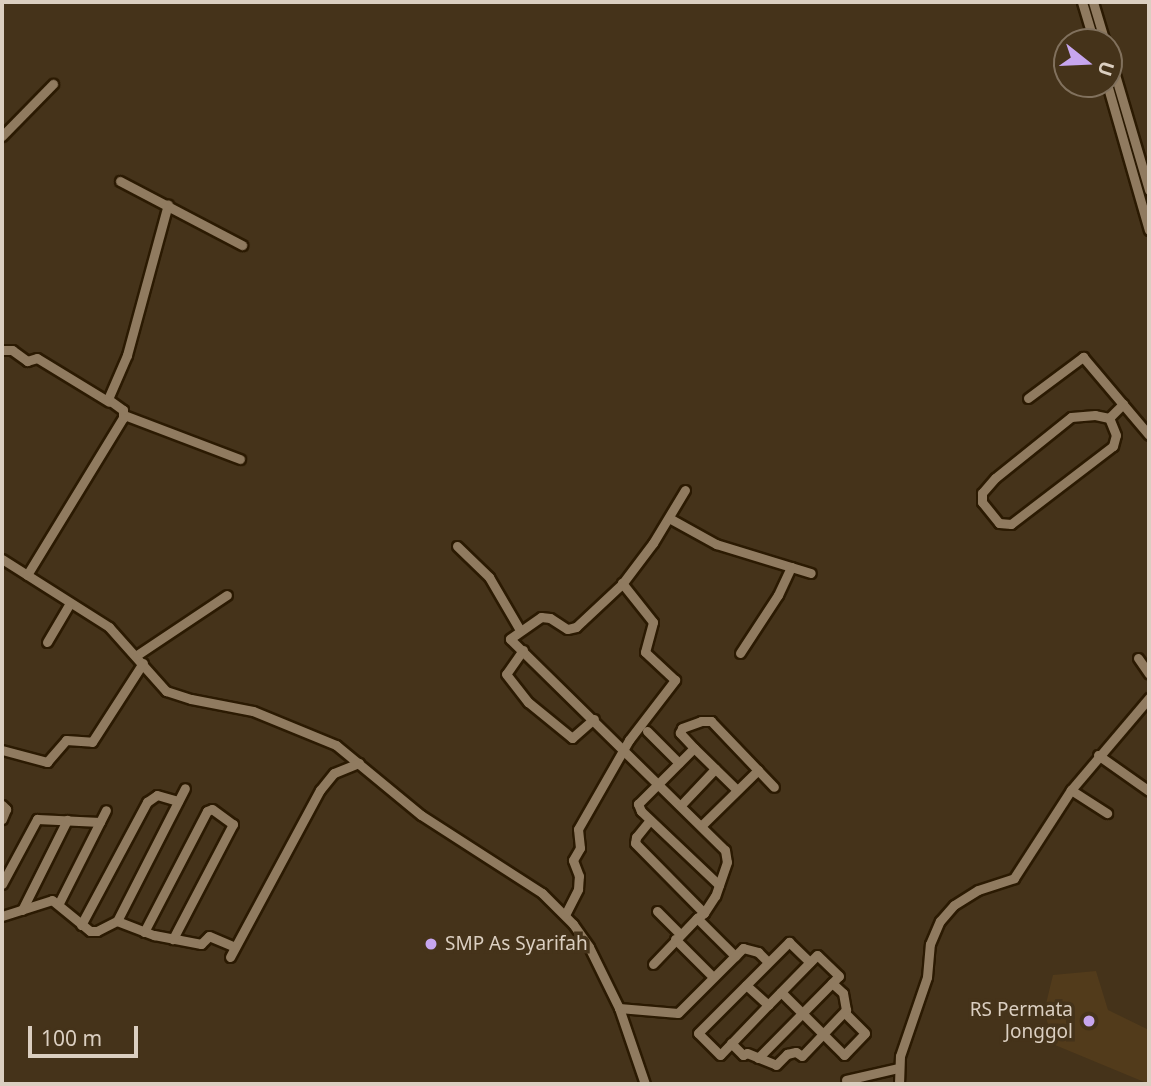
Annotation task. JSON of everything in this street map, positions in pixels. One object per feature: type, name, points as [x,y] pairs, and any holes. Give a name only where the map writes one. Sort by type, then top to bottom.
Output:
[{"type":"street","points":[[1082,2],[1090,28]]},
{"type":"street","points":[[1094,2],[1101,28]]},
{"type":"street","points":[[2,136],[53,84]]},
{"type":"street","points":[[1111,98],[1149,230]]},
{"type":"street","points":[[1122,98],[1149,190]]},
{"type":"street","points":[[120,181],[242,245]]},
{"type":"street","points":[[109,401],[127,355],[168,204]]},
{"type":"street","points":[[2,350],[12,350],[27,361],[37,358],[123,410],[124,415],[27,575]]},
{"type":"street","points":[[1028,398],[1080,357],[1085,359],[1149,435]]},
{"type":"street","points":[[1109,418],[1123,404]]},
{"type":"street","points":[[124,415],[240,459]]},
{"type":"street","points":[[1095,415],[1109,418],[1116,435],[1112,446],[1011,524],[999,523],[982,502],[982,493],[995,478],[1071,417],[1095,415]]},
{"type":"street","points":[[653,964],[700,916],[719,885],[727,855],[626,749],[510,639],[520,630],[546,617],[572,630],[622,583],[669,518],[685,490]]},
{"type":"street","points":[[669,518],[716,544],[811,573]]},
{"type":"street","points":[[457,546],[489,577],[520,630]]},
{"type":"street","points":[[2,559],[109,627],[140,659],[160,685],[173,695],[253,711],[336,746],[421,815],[534,887],[565,915],[589,947],[618,1009],[645,1084]]},
{"type":"street","points":[[740,653],[778,594],[791,567]]},
{"type":"street","points":[[565,915],[578,889],[579,876],[573,860],[580,848],[578,829],[626,749],[675,680],[645,652],[653,622],[622,583]]},
{"type":"street","points":[[2,750],[47,762],[65,740],[92,742],[140,659],[227,595]]},
{"type":"street","points":[[47,642],[70,603]]},
{"type":"street","points":[[523,650],[506,674],[528,702],[572,738],[594,719]]},
{"type":"street","points":[[1138,659],[1149,674]]},
{"type":"street","points":[[899,1084],[900,1056],[927,977],[930,944],[940,921],[954,905],[978,890],[1014,878],[1071,790],[1149,698]]},
{"type":"street","points":[[736,789],[680,731],[685,725],[708,720],[774,787]]},
{"type":"street","points":[[647,731],[678,763]]},
{"type":"street","points":[[694,748],[639,804],[640,811],[719,885]]},
{"type":"street","points":[[1098,755],[1149,791]]},
{"type":"street","points":[[230,957],[320,790],[334,773],[359,763]]},
{"type":"street","points":[[681,804],[715,769]]},
{"type":"street","points":[[701,826],[758,770]]},
{"type":"street","points":[[2,916],[49,900],[59,903],[81,925],[94,932],[117,921],[185,788]]},
{"type":"street","points":[[1071,790],[1107,813]]},
{"type":"street","points":[[81,925],[147,802],[157,795],[178,801]]},
{"type":"street","points":[[2,805],[6,809],[2,819]]},
{"type":"street","points":[[144,932],[207,811],[212,809],[233,824],[173,939]]},
{"type":"street","points":[[59,903],[106,810]]},
{"type":"street","points":[[22,910],[67,820]]},
{"type":"street","points":[[650,820],[636,837],[635,843],[735,956]]},
{"type":"street","points":[[2,884],[35,821],[100,822]]},
{"type":"street","points":[[657,911],[713,977]]},
{"type":"street","points":[[117,921],[144,932],[173,939],[201,944],[209,936],[235,947]]},
{"type":"street","points":[[758,1058],[839,976],[817,955],[720,1055],[698,1033],[789,942],[810,962]]},
{"type":"street","points":[[618,1009],[678,1013],[743,948],[758,952],[768,962]]},
{"type":"street","points":[[781,992],[844,1055],[865,1033],[845,1013],[843,993],[832,983]]},
{"type":"street","points":[[746,985],[768,1005]]},
{"type":"street","points":[[731,1043],[743,1055],[747,1053],[776,1065],[787,1054],[796,1052],[802,1056],[845,1013]]},
{"type":"street","points":[[846,1080],[898,1068]]},
{"type":"shaded area","name":"RS Permata Jonggol","points":[[1096,971],[1108,1010],[1149,1030],[1149,1084],[1055,1045],[1044,1012],[1053,975]]},
{"type":"place","name":"SMP As Syarifah","points":[[431,944]]},
{"type":"place","name":"RS Permata Jonggol","points":[[1089,1021]]}]
